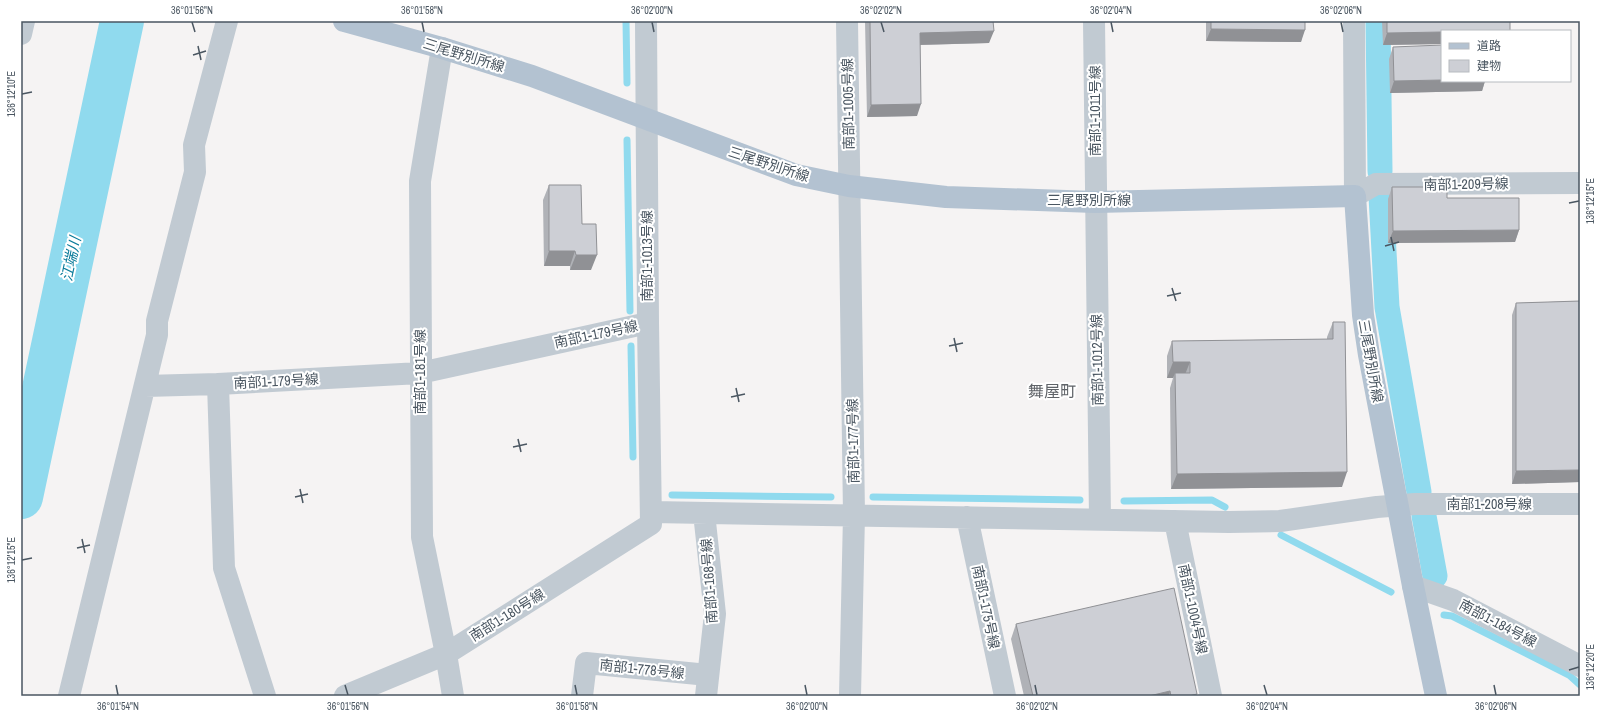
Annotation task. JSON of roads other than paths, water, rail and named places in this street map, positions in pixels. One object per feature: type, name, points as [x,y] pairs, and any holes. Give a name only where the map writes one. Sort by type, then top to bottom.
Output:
[{"type":"main road","name":"三尾野別所線","points":[[344,21],[442,48],[532,76],[796,175],[849,186],[946,197],[1095,202],[1355,196],[1363,315],[1413,586],[1436,696]]},
{"type":"street","points":[[21,34],[24,21]]},
{"type":"street","points":[[69,696],[145,386],[157,334],[157,321],[195,172],[194,145],[227,21]]},
{"type":"street","name":"南部1-1013号線","points":[[646,21],[648,323],[652,512]]},
{"type":"street","name":"南部1-1005号線","points":[[847,21],[849,186]]},
{"type":"street","name":"南部1-1011号線","points":[[1094,21],[1095,202]]},
{"type":"street","points":[[1354,21],[1355,196]]},
{"type":"street","name":"南部1-181号線","points":[[442,48],[420,181],[422,537],[453,696]]},
{"type":"street","name":"南部1-209号線","points":[[1355,196],[1376,184],[1580,183]]},
{"type":"street","name":"南部1-177号線","points":[[849,186],[854,515],[850,696]]},
{"type":"street","name":"南部1-1012号線","points":[[1095,202],[1100,519]]},
{"type":"street","name":"南部1-179号線","points":[[265,696],[224,568],[218,384],[420,373],[648,323]]},
{"type":"street","points":[[145,386],[218,384]]},
{"type":"street","name":"南部1-208号線","points":[[652,512],[1175,521],[1280,520],[1415,504],[1580,504]]},
{"type":"street","name":"南部1-180号線","points":[[345,696],[446,654],[651,524],[652,512]]},
{"type":"street","name":"南部1-168号線","points":[[704,513],[715,614],[707,686]]},
{"type":"street","name":"南部1-175号線","points":[[967,517],[1005,696]]},
{"type":"street","name":"南部1-1004号線","points":[[1175,521],[1211,696]]},
{"type":"street","name":"南部1-184号線","points":[[1413,586],[1453,600],[1580,666]]},
{"type":"street","name":"南部1-778号線","points":[[582,696],[586,663],[707,686]]},
{"type":"waterway","name":"江端川","points":[[21,497],[122,21]]},
{"type":"waterway","points":[[626,21],[627,83]]},
{"type":"waterway","points":[[1378,21],[1380,171]]},
{"type":"waterway","points":[[627,140],[630,311]]},
{"type":"waterway","points":[[1381,196],[1387,307],[1419,492]]},
{"type":"waterway","points":[[631,346],[633,457]]},
{"type":"waterway","points":[[672,495],[831,497]]},
{"type":"waterway","points":[[873,497],[1080,500]]},
{"type":"waterway","points":[[1124,501],[1212,500],[1225,507]]},
{"type":"waterway","points":[[1424,516],[1435,576]]},
{"type":"waterway","points":[[1281,535],[1391,592]]},
{"type":"waterway","points":[[1444,615],[1452,616],[1569,675],[1580,685]]},
{"type":"district","name":"舞屋町","points":[[1052,391]]}]
